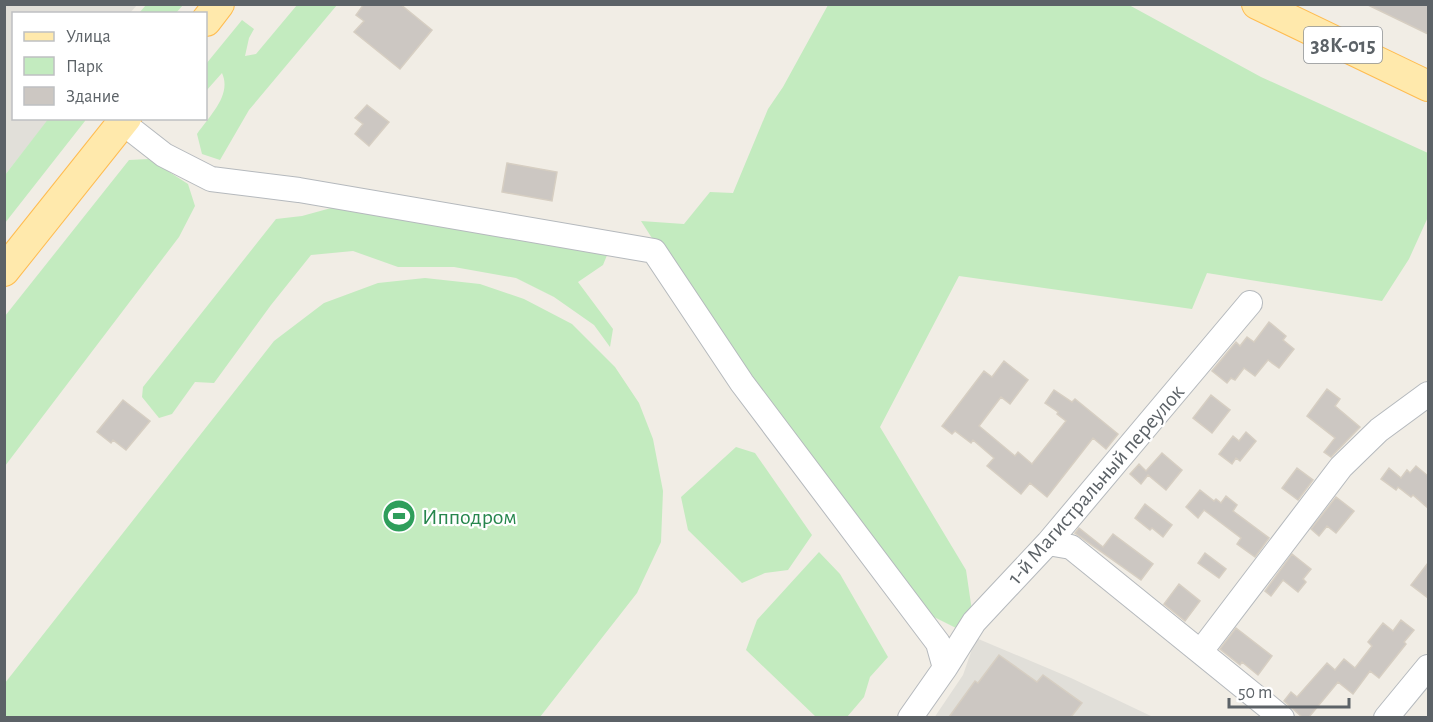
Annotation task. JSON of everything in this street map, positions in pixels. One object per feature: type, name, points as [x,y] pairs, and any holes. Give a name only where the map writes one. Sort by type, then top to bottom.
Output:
[{"type":"main road","points":[[207,20],[219,4]]},
{"type":"main road","name":"38К-015","points":[[1257,4],[1428,86]]},
{"type":"main road","points":[[4,271],[125,121]]},
{"type":"street","points":[[125,121],[164,155],[211,179],[299,190],[654,251],[742,383],[938,643],[945,668]]},
{"type":"street","name":"1-й Магистральный переулок","points":[[910,717],[974,622],[1048,543],[1250,303]]},
{"type":"street","points":[[1201,651],[1341,467],[1379,430],[1428,394]]},
{"type":"street","points":[[1048,543],[1071,547],[1161,622],[1201,651],[1282,717]]},
{"type":"street","points":[[1386,717],[1428,668]]},
{"type":"shaded area","points":[[5,4],[137,5],[131,12],[12,12],[12,120],[48,120],[5,175]]},
{"type":"shaded area","points":[[976,638],[1071,678],[1153,717],[934,718],[963,675]]},
{"type":"green space","points":[[146,4],[183,5],[177,12],[140,12]]},
{"type":"green space","points":[[297,5],[337,5],[249,110],[220,160],[202,154],[197,134],[218,105],[224,89],[222,73],[207,90],[207,63],[242,20],[254,29],[249,38],[245,56],[256,54]]},
{"type":"green space","points":[[828,5],[1129,5],[1261,77],[1428,153],[1428,217],[1409,259],[1382,301],[1207,273],[1192,309],[959,276],[880,427],[966,570],[976,638],[918,609],[749,389],[641,221],[684,224],[710,192],[733,193],[768,109],[783,87]]},
{"type":"green space","points":[[47,120],[85,120],[5,223],[5,175]]},
{"type":"green space","points":[[149,159],[188,184],[195,206],[179,237],[5,466],[5,316],[129,160]]},
{"type":"green space","points":[[342,205],[610,248],[603,265],[578,282],[613,329],[610,347],[594,325],[554,297],[516,278],[454,267],[398,267],[353,251],[311,255],[214,383],[195,382],[172,414],[159,418],[142,397],[143,387],[276,219],[302,216]]},
{"type":"green space","name":"Ипподром","points":[[425,278],[480,284],[524,299],[572,324],[615,367],[639,403],[653,439],[663,491],[661,542],[637,593],[540,717],[5,717],[5,683],[274,341],[324,303],[378,283]]},
{"type":"green space","points":[[736,447],[755,453],[812,535],[788,570],[765,573],[742,583],[688,530],[681,497]]},
{"type":"green space","points":[[819,552],[840,574],[888,657],[870,677],[864,697],[847,717],[816,717],[746,650],[757,620]]},
{"type":"building","points":[[364,4],[400,4],[432,30],[400,69],[354,32],[364,21],[356,15]]},
{"type":"building","points":[[1366,4],[1428,4],[1428,34]]},
{"type":"building","points":[[367,105],[389,122],[369,146],[355,134],[363,124],[355,118]]},
{"type":"building","points":[[507,163],[557,172],[552,201],[502,192]]},
{"type":"building","points":[[1269,322],[1286,336],[1283,340],[1294,349],[1279,368],[1268,360],[1255,376],[1244,368],[1235,380],[1231,378],[1227,383],[1212,371],[1236,342],[1240,346],[1247,337],[1254,342]]},
{"type":"building","points":[[1004,361],[1028,380],[1010,404],[1001,397],[979,426],[1015,456],[1018,452],[1032,464],[1066,421],[1045,403],[1054,390],[1072,402],[1075,399],[1118,434],[1106,449],[1093,438],[1047,497],[1030,483],[1021,494],[987,466],[994,458],[973,440],[971,443],[955,431],[952,434],[942,426],[984,371],[992,377]]},
{"type":"building","points":[[1327,389],[1340,399],[1335,406],[1360,427],[1331,457],[1324,452],[1335,438],[1307,416]]},
{"type":"building","points":[[1211,395],[1230,410],[1212,433],[1193,418]]},
{"type":"building","points":[[123,400],[150,421],[126,450],[113,440],[111,443],[97,432]]},
{"type":"building","points":[[1246,432],[1256,441],[1240,461],[1236,458],[1232,464],[1219,454],[1233,436],[1239,441]]},
{"type":"building","points":[[1162,453],[1182,470],[1166,490],[1148,475],[1141,484],[1130,474],[1139,464],[1146,471]]},
{"type":"building","points":[[1416,466],[1428,476],[1428,508],[1413,495],[1411,497],[1398,487],[1396,490],[1381,479],[1389,468],[1401,478],[1407,470],[1410,473]]},
{"type":"building","points":[[1297,468],[1313,480],[1298,500],[1282,488]]},
{"type":"building","points":[[1200,490],[1214,501],[1216,499],[1221,503],[1226,496],[1237,505],[1233,511],[1269,538],[1255,557],[1237,544],[1241,538],[1204,510],[1198,518],[1186,507]]},
{"type":"building","points":[[1336,497],[1354,511],[1336,533],[1327,526],[1319,536],[1311,529]]},
{"type":"building","points":[[1145,504],[1172,525],[1163,537],[1135,518]]},
{"type":"building","points":[[1079,528],[1103,547],[1113,534],[1153,564],[1141,580],[1075,533]]},
{"type":"building","points":[[1205,553],[1226,569],[1219,578],[1198,563]]},
{"type":"building","points":[[1292,554],[1311,569],[1303,579],[1306,582],[1298,592],[1283,580],[1271,596],[1265,591]]},
{"type":"building","points":[[1428,563],[1428,598],[1411,585]]},
{"type":"building","points":[[1179,584],[1200,601],[1185,621],[1164,604]]},
{"type":"building","points":[[1401,620],[1414,630],[1379,678],[1370,671],[1353,694],[1338,682],[1309,717],[1302,717],[1284,701],[1291,692],[1297,697],[1327,663],[1335,670],[1344,659],[1355,668],[1372,646],[1368,642],[1383,623],[1393,631]]},
{"type":"building","points":[[1236,628],[1272,656],[1258,675],[1242,662],[1240,665],[1220,649]]},
{"type":"building","points":[[999,655],[1037,682],[1043,675],[1082,703],[1071,717],[949,717],[975,681],[978,683]]},
{"type":"place","name":"Ипподром","points":[[399,516]]}]
